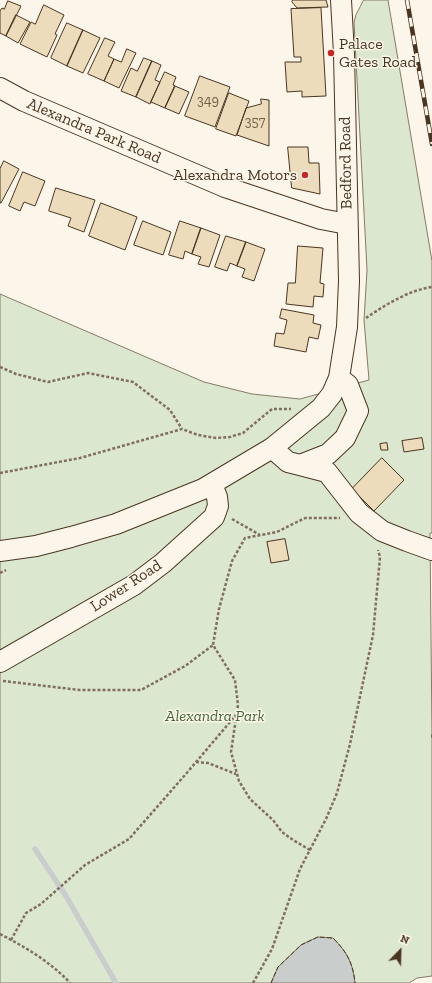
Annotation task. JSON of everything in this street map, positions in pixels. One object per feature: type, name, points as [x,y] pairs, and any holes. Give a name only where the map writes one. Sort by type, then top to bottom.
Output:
[{"type":"street","name":"Bedford Road","points":[[0,551],[36,546],[116,524],[203,489],[272,448],[321,408],[332,394],[339,378],[355,323],[349,281],[344,54],[341,0]]},
{"type":"street","name":"Alexandra Park Road","points":[[0,88],[24,101],[225,187],[321,219],[347,224]]},
{"type":"street","points":[[300,465],[328,454],[345,438],[358,411],[348,385],[339,378]]},
{"type":"street","points":[[272,448],[288,462],[327,472],[359,513],[382,531],[432,550]]},
{"type":"street","name":"Lower Road","points":[[0,662],[134,585],[180,549],[214,517],[218,506],[217,497],[212,484]]},
{"type":"path","points":[[355,323],[382,307],[421,288],[432,287]]},
{"type":"path","points":[[0,367],[16,374],[48,382],[88,373],[133,382],[170,410],[182,429]]},
{"type":"path","points":[[0,473],[80,458],[182,429],[198,435],[216,438],[230,438],[243,433],[272,409],[293,409]]},
{"type":"path","points":[[227,516],[260,536]]},
{"type":"path","points":[[310,850],[282,832],[273,820],[250,799],[239,781],[231,752],[238,705],[235,680],[213,645],[219,609],[232,561],[245,538],[278,532],[305,518],[343,518]]},
{"type":"path","points":[[253,983],[272,949],[300,869],[337,794],[350,744],[373,635],[380,557],[377,546]]},
{"type":"path","points":[[0,680],[80,690],[141,690],[185,666],[213,645]]},
{"type":"path","points":[[11,940],[26,913],[41,904],[84,865],[129,839],[237,715]]},
{"type":"path","points":[[196,762],[208,762],[237,774]]},
{"type":"path","points":[[0,934],[58,970],[70,983]]},
{"type":"green space","name":"Alexandra Park","points":[[364,0],[388,0],[432,261],[432,533],[430,533],[432,976],[417,978],[409,983],[0,983],[0,294],[204,382],[252,394],[300,399],[369,380],[364,320],[367,270],[354,22]]},
{"type":"shaded area","points":[[318,937],[333,938],[342,948],[351,964],[355,983],[271,983],[278,967],[301,945]]},
{"type":"building","points":[[293,0],[326,0],[328,7],[297,8],[292,2]]},
{"type":"building","points":[[8,1],[21,6],[6,36],[0,33],[0,11],[2,8],[4,9]]},
{"type":"building","points":[[44,5],[64,15],[55,34],[57,35],[47,57],[20,44],[31,22],[35,24]]},
{"type":"building","points":[[321,8],[326,96],[302,97],[302,91],[287,92],[285,62],[301,62],[301,57],[294,57],[291,9]]},
{"type":"building","points":[[16,15],[30,22],[18,43],[6,36]]},
{"type":"building","points":[[67,23],[83,30],[67,66],[51,58]]},
{"type":"building","points":[[83,30],[100,38],[83,73],[67,66]]},
{"type":"building","points":[[105,38],[115,42],[108,56],[114,59],[104,81],[88,74]]},
{"type":"building","points":[[127,49],[136,53],[119,88],[104,81],[114,59],[121,62]]},
{"type":"building","points":[[144,58],[152,61],[136,97],[121,91],[131,68],[137,71]]},
{"type":"building","points":[[152,61],[161,65],[155,80],[160,82],[150,104],[136,97]]},
{"type":"building","points":[[165,72],[176,77],[173,85],[175,86],[165,108],[151,102]]},
{"type":"building","points":[[200,76],[230,87],[215,127],[185,116]]},
{"type":"building","points":[[175,86],[189,92],[179,114],[165,108]]},
{"type":"building","points":[[229,93],[249,101],[236,136],[216,129]]},
{"type":"building","points":[[261,99],[269,100],[269,146],[237,135],[246,108],[261,104]]},
{"type":"building","name":"Alexandra Motors","points":[[288,147],[308,147],[309,163],[319,163],[320,194],[292,188]]},
{"type":"building","points":[[4,161],[19,169],[0,203],[0,169]]},
{"type":"building","points":[[23,172],[45,181],[35,206],[24,202],[20,211],[9,206]]},
{"type":"building","points":[[56,188],[95,200],[84,232],[68,226],[71,218],[49,211]]},
{"type":"building","points":[[101,203],[137,217],[125,250],[89,236]]},
{"type":"building","points":[[143,221],[171,232],[163,255],[134,245]]},
{"type":"building","points":[[180,221],[201,228],[192,254],[185,251],[183,259],[169,255]]},
{"type":"building","points":[[201,228],[220,235],[209,267],[198,264],[201,257],[192,254]]},
{"type":"building","points":[[226,236],[246,242],[237,266],[230,263],[227,271],[215,267]]},
{"type":"building","points":[[246,242],[265,249],[254,281],[242,277],[245,269],[237,266]]},
{"type":"building","points":[[298,246],[323,248],[320,283],[324,284],[323,297],[314,296],[313,307],[286,304],[288,283],[295,283]]},
{"type":"building","points":[[282,309],[314,315],[313,323],[321,325],[318,339],[309,337],[306,352],[274,346],[276,333],[284,334],[287,320],[280,318]]},
{"type":"building","points":[[422,438],[424,449],[404,452],[402,441]]},
{"type":"building","points":[[387,443],[388,450],[381,450],[380,444]]},
{"type":"building","points":[[382,458],[404,480],[374,511],[352,489]]},
{"type":"building","points":[[285,539],[289,560],[271,563],[267,542]]},
{"type":"waterway","points":[[35,849],[66,896],[116,983]]},
{"type":"railway","points":[[407,0],[432,144]]},
{"type":"fence","points":[[271,983],[278,967],[301,945],[318,937],[333,938],[342,948],[351,964],[355,983]]},
{"type":"place","name":"Palace Gates Road","points":[[331,53]]},
{"type":"place","name":"Alexandra Motors","points":[[305,175]]}]
